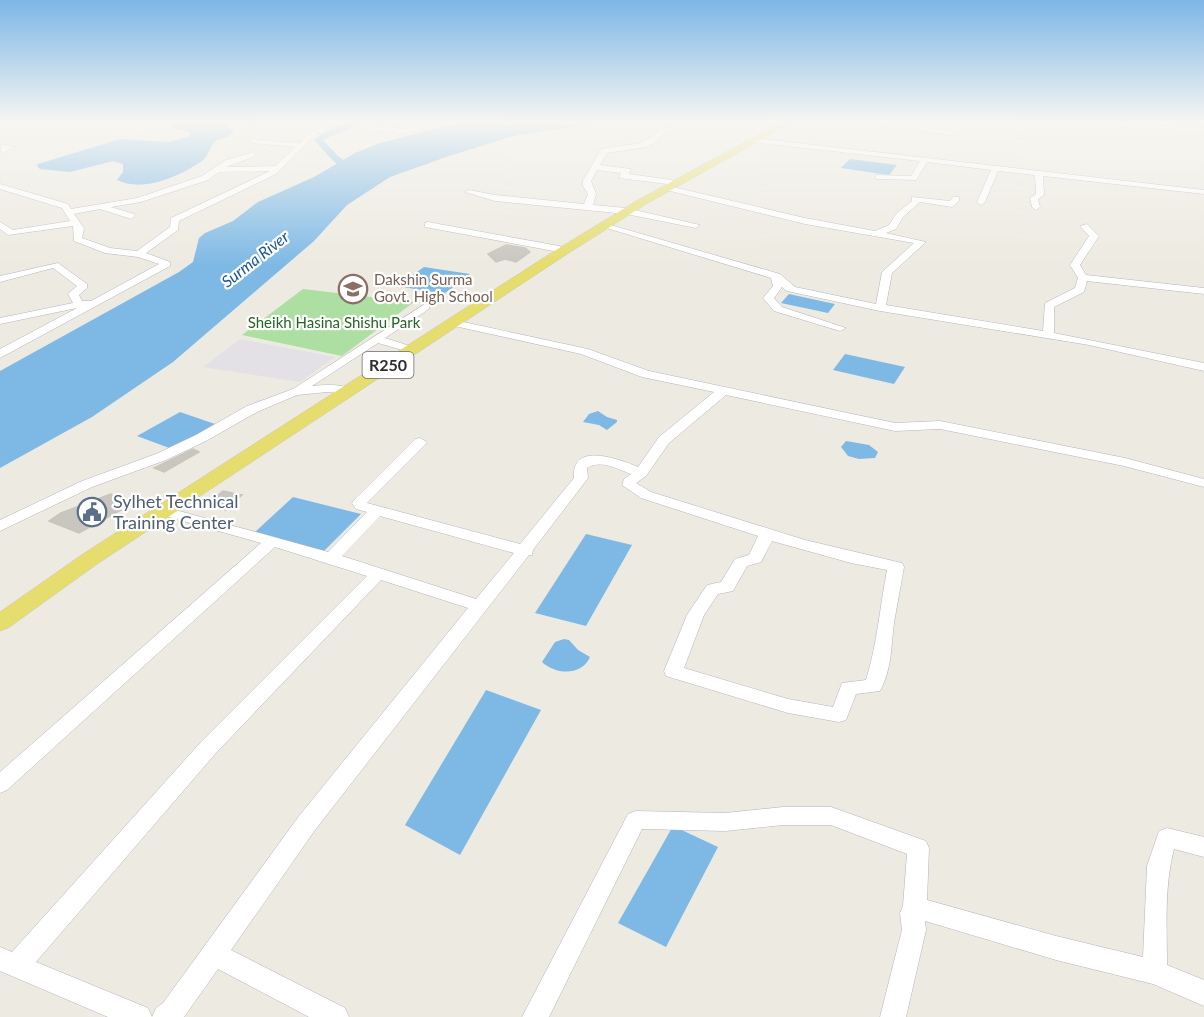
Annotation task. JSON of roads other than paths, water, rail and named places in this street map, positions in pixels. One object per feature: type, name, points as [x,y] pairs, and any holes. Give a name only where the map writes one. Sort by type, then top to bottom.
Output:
[{"type":"main road","name":"R250","points":[[0,614],[559,249],[695,170]]},
{"type":"main road","name":"R250","points":[[669,185],[697,170]]},
{"type":"main road","name":"R250","points":[[344,390],[454,323],[624,211]]},
{"type":"main road","name":"R250","points":[[0,623],[87,558]]},
{"type":"street","points":[[217,175],[222,170]]},
{"type":"street","points":[[69,212],[104,208],[138,200],[217,175],[257,170]]},
{"type":"street","points":[[139,254],[175,228],[174,220],[273,170]]},
{"type":"street","points":[[588,206],[592,194],[587,181],[592,170]]},
{"type":"street","points":[[623,170],[628,171],[622,176],[669,185],[805,221],[922,243],[899,259],[887,272],[880,308]]},
{"type":"street","points":[[879,177],[913,178],[919,170]]},
{"type":"street","points":[[981,202],[994,170]]},
{"type":"street","points":[[1017,170],[1204,192]]},
{"type":"street","points":[[1036,207],[1034,198],[1040,195],[1039,173]]},
{"type":"street","points":[[229,180],[252,182]]},
{"type":"street","points":[[0,186],[64,206],[79,228],[76,239],[108,251],[139,254],[167,264],[0,354]]},
{"type":"street","points":[[469,192],[495,198],[624,211],[696,225]]},
{"type":"street","points":[[875,234],[893,227],[899,216],[915,202],[915,199],[952,204],[956,199]]},
{"type":"street","points":[[104,208],[131,216]]},
{"type":"street","points":[[0,225],[11,233],[76,222]]},
{"type":"street","points":[[428,225],[559,249]]},
{"type":"street","points":[[604,226],[776,276],[791,289],[880,308],[1048,335],[1204,368]]},
{"type":"street","points":[[1048,335],[1049,305],[1080,290],[1083,278],[1075,265],[1094,236],[1084,226]]},
{"type":"street","points":[[0,279],[55,265],[83,286],[73,294],[79,304]]},
{"type":"street","points":[[776,276],[778,286],[768,298],[778,309],[840,328]]},
{"type":"street","points":[[1083,278],[1204,291]]},
{"type":"street","points":[[2,327],[79,304],[93,303]]},
{"type":"street","points":[[0,526],[87,484],[161,457],[201,438],[252,409],[296,392],[425,307]]},
{"type":"street","points":[[454,323],[584,351],[646,374],[895,426],[940,425],[1028,442],[1125,462],[1204,483]]},
{"type":"street","points":[[376,339],[406,348]]},
{"type":"street","points":[[725,389],[664,440],[641,473],[629,482],[629,485],[646,495],[768,532],[851,558],[896,567],[885,625],[883,655],[873,686],[849,688],[839,716],[788,706],[673,671],[696,615],[713,589],[727,587],[741,562],[754,558],[768,532]]},
{"type":"street","points":[[296,392],[344,390]]},
{"type":"street","points":[[420,442],[359,503],[361,506],[526,551]]},
{"type":"street","points":[[165,1017],[172,1012],[307,823],[479,606],[526,551],[581,478],[580,466],[584,462],[593,460],[606,461],[641,473]]},
{"type":"street","points":[[159,510],[330,559],[479,606]]},
{"type":"street","points":[[330,559],[377,510]]},
{"type":"street","points":[[0,784],[272,542]]},
{"type":"street","points":[[139,1017],[8,962],[119,846],[208,748],[377,575]]},
{"type":"street","points":[[535,1017],[636,820],[725,822],[783,816],[831,816],[918,848],[915,909],[912,914],[914,930],[898,1015]]},
{"type":"street","points":[[1155,972],[1157,886],[1163,845],[1167,838],[1204,848]]},
{"type":"street","points":[[915,909],[1056,948],[1155,972],[1204,993]]},
{"type":"street","points":[[212,953],[336,1017]]},
{"type":"water","points":[[186,170],[161,181],[138,185],[117,180],[123,172]]},
{"type":"water","name":"Surma River","points":[[325,170],[408,170],[390,177],[347,205],[314,241],[173,362],[92,417],[0,468],[0,371],[179,272],[193,262],[199,238],[205,233],[233,221],[258,202]]},
{"type":"water","points":[[858,170],[893,170],[889,175]]},
{"type":"water","points":[[424,267],[470,274],[444,294],[397,286]]},
{"type":"water","points":[[789,294],[835,304],[828,313],[781,303]]},
{"type":"water","points":[[845,354],[905,367],[894,384],[833,370]]},
{"type":"water","points":[[598,411],[617,422],[607,430],[599,425],[583,422],[589,414]]},
{"type":"water","points":[[180,412],[215,424],[172,449],[137,436]]},
{"type":"water","points":[[846,441],[869,445],[878,452],[875,458],[859,459],[848,456],[841,447]]},
{"type":"water","points":[[293,497],[361,514],[324,551],[255,532]]},
{"type":"water","points":[[586,534],[632,545],[586,626],[535,613]]},
{"type":"water","points":[[569,640],[578,650],[590,657],[581,668],[568,672],[561,671],[542,662],[555,642]]},
{"type":"water","points":[[486,690],[541,710],[460,855],[405,825]]},
{"type":"water","points":[[673,826],[718,847],[666,947],[618,923]]},
{"type":"waterway","points":[[352,170],[360,176]]},
{"type":"place","name":"Dakshin Surma Govt. High School","points":[[353,289]]},
{"type":"place","name":"Sylhet Technical Training Center","points":[[92,512]]},
{"type":"park label","name":"Sheikh Hasina Shishu Park","points":[[334,323]]}]
